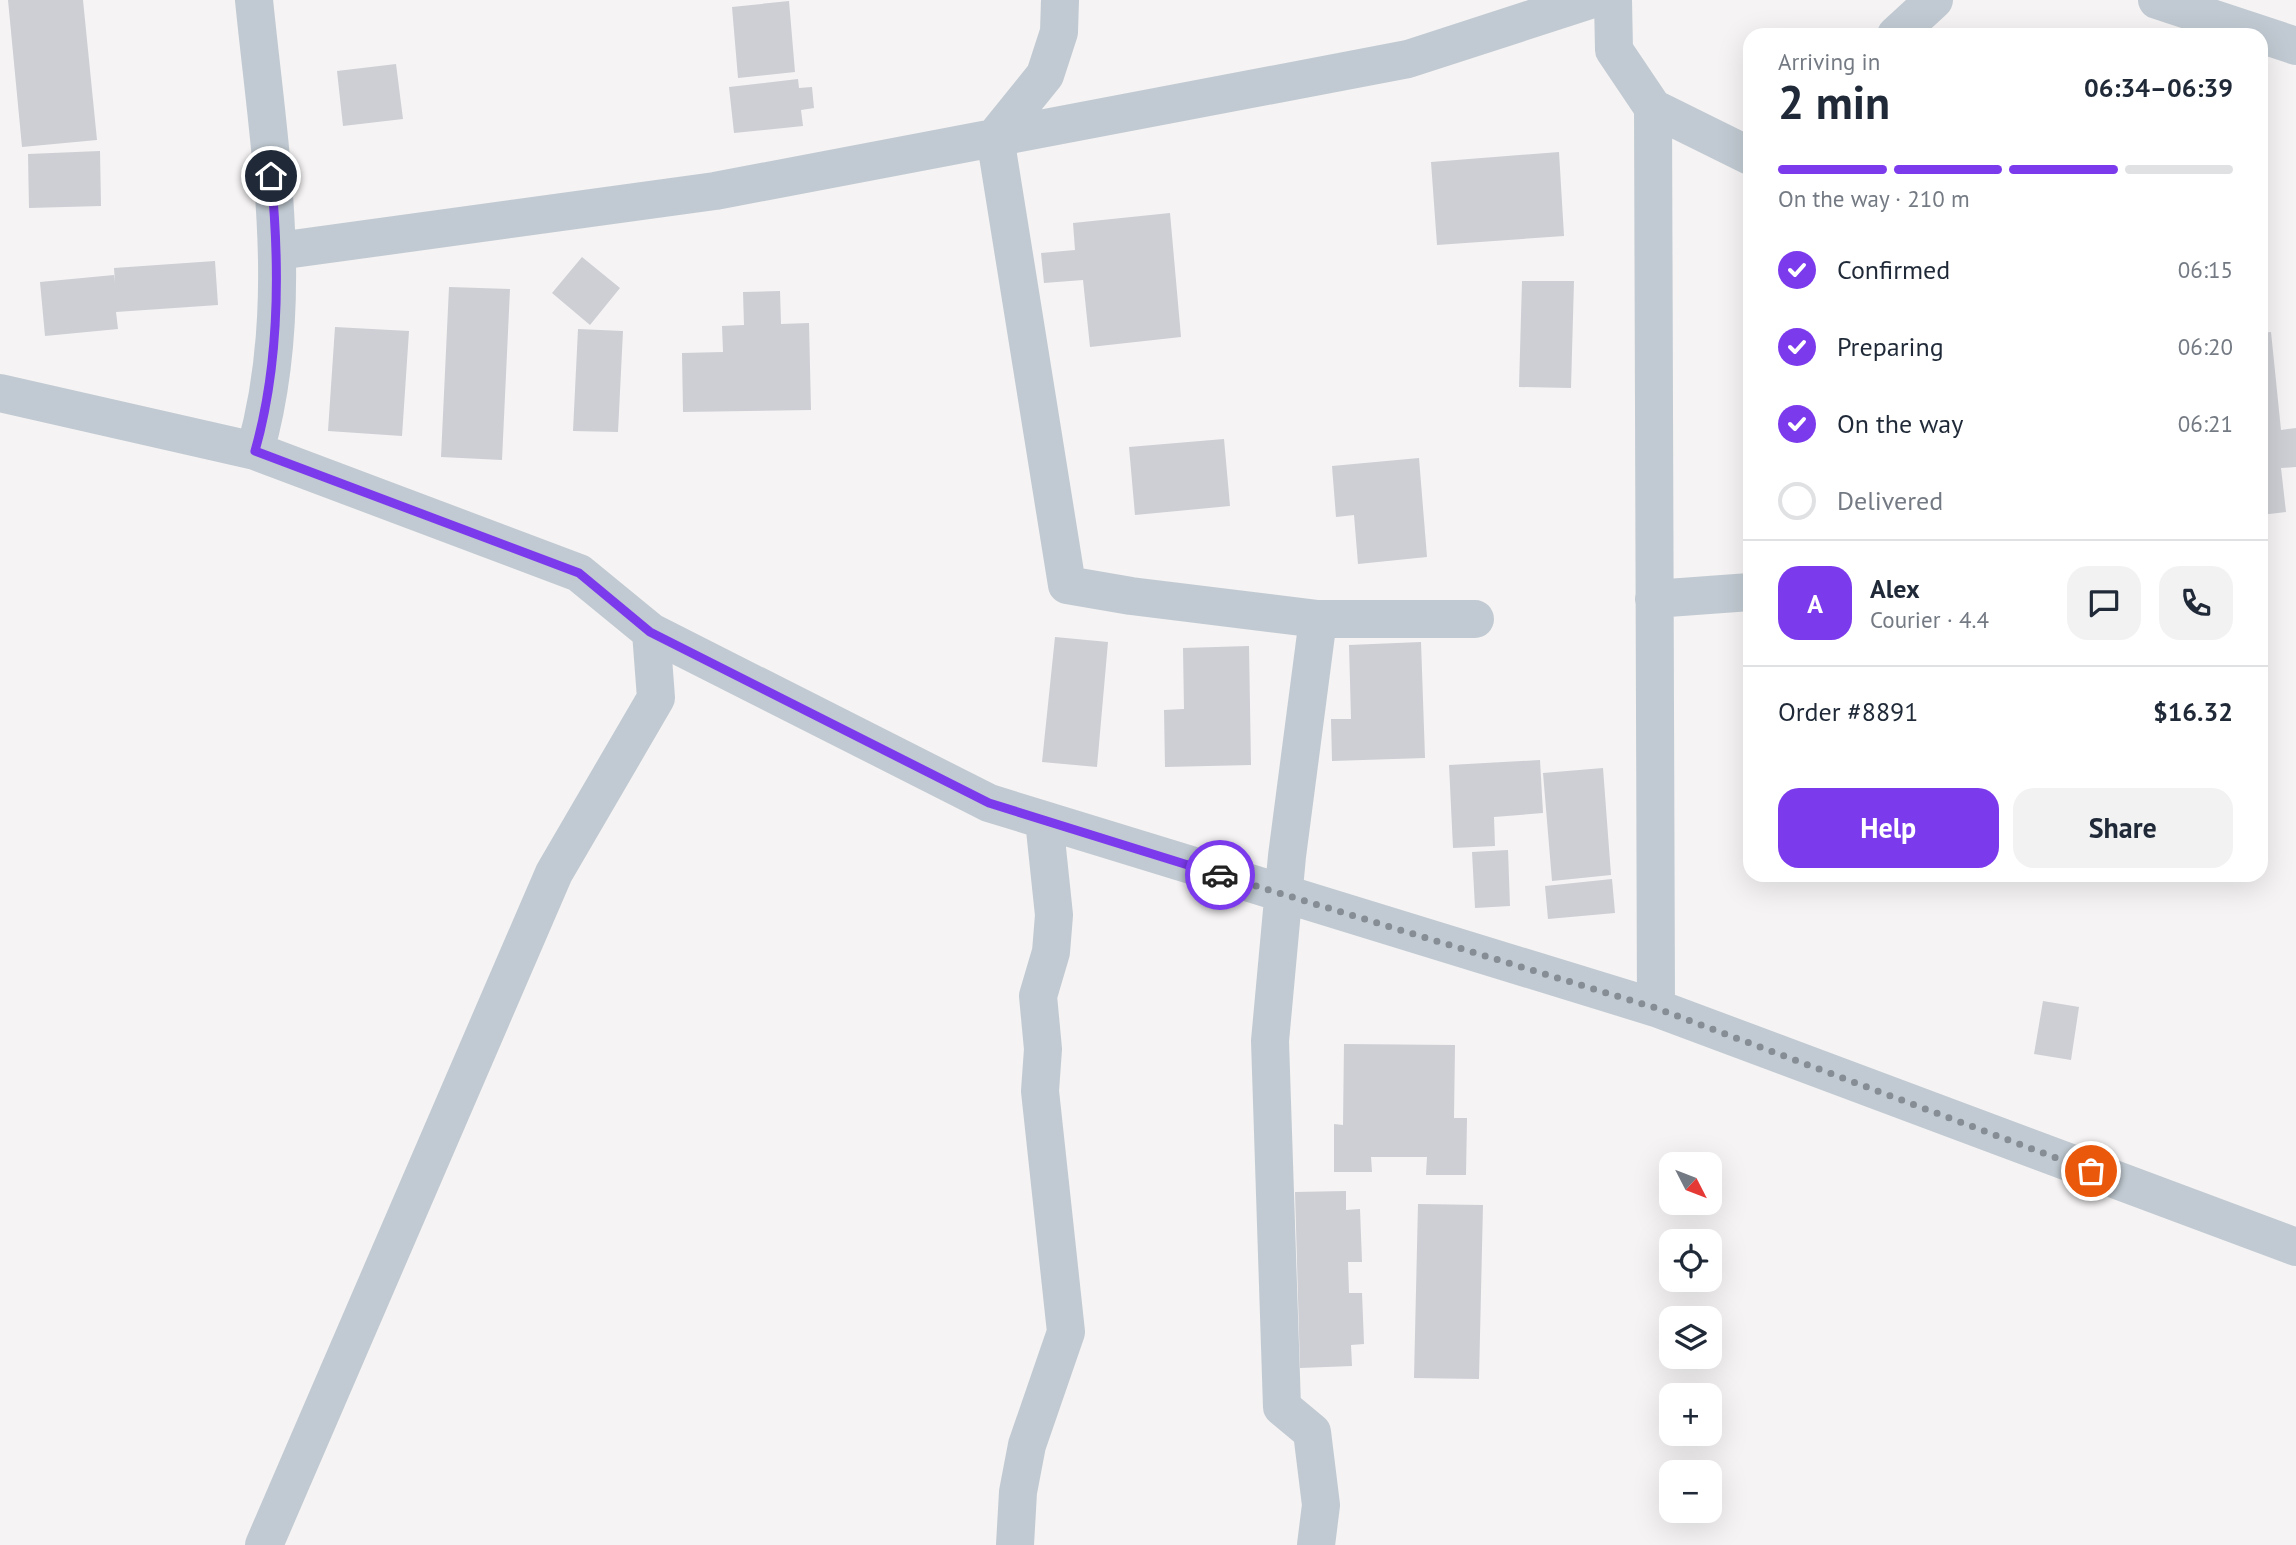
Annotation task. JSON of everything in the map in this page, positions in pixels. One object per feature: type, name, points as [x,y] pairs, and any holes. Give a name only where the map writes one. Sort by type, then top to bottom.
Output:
[{"type":"street","points":[[254,0],[278,251],[265,416],[255,451]]},
{"type":"street","points":[[1060,0],[1059,32],[1045,75],[995,137],[1067,585],[1131,596],[1318,619],[1475,619]]},
{"type":"street","points":[[278,251],[715,191],[1408,59],[1590,0]]},
{"type":"street","points":[[1613,0],[1614,50],[1653,108],[1743,152]]},
{"type":"street","points":[[1904,28],[1934,0]]},
{"type":"street","points":[[2157,0],[2242,28]]},
{"type":"street","points":[[2268,37],[2296,46]]},
{"type":"street","points":[[1653,108],[1656,1008]]},
{"type":"street","points":[[0,393],[255,451],[579,573],[650,632],[989,803],[1656,1008],[2296,1247]]},
{"type":"street","points":[[1654,600],[1743,593]]},
{"type":"street","points":[[1316,1545],[1321,1505],[1312,1432],[1282,1407],[1270,1041],[1283,895],[1318,619]]},
{"type":"street","points":[[264,1545],[554,873],[656,698],[650,632]]},
{"type":"street","points":[[1014,1545],[1017,1492],[1027,1445],[1066,1332],[1040,1091],[1043,1049],[1038,996],[1051,952],[1054,915],[1044,820]]},
{"type":"building","points":[[8,0],[83,0],[97,140],[22,147]]},
{"type":"building","points":[[789,1],[795,72],[738,78],[732,7]]},
{"type":"building","points":[[396,64],[403,119],[343,126],[337,71]]},
{"type":"building","points":[[798,79],[799,88],[812,87],[814,108],[801,110],[803,126],[734,133],[729,87]]},
{"type":"building","points":[[100,151],[101,206],[29,208],[28,154]]},
{"type":"building","points":[[1559,152],[1564,236],[1437,245],[1431,162]]},
{"type":"building","points":[[1170,213],[1181,337],[1090,347],[1083,280],[1044,283],[1041,253],[1075,250],[1073,223]]},
{"type":"building","points":[[582,257],[620,288],[590,325],[552,293]]},
{"type":"building","points":[[215,261],[218,305],[116,312],[118,329],[45,336],[40,282],[114,275],[115,283],[114,268]]},
{"type":"building","points":[[1522,281],[1574,281],[1571,388],[1519,387]]},
{"type":"building","points":[[449,287],[510,289],[502,460],[441,457]]},
{"type":"building","points":[[780,291],[781,324],[809,323],[811,410],[683,412],[682,353],[723,352],[722,326],[744,325],[743,292]]},
{"type":"building","points":[[335,327],[409,331],[402,436],[328,431]]},
{"type":"building","points":[[578,329],[623,331],[618,432],[573,431]]},
{"type":"building","points":[[2268,332],[2271,332],[2281,430],[2296,428],[2296,467],[2281,468],[2286,512],[2268,514]]},
{"type":"building","points":[[1224,439],[1230,506],[1135,515],[1129,447]]},
{"type":"building","points":[[1419,458],[1427,557],[1358,564],[1354,515],[1336,517],[1332,466]]},
{"type":"building","points":[[1055,637],[1108,642],[1097,767],[1042,762]]},
{"type":"building","points":[[1421,642],[1425,758],[1332,761],[1331,719],[1351,719],[1349,645]]},
{"type":"building","points":[[1249,646],[1251,765],[1165,767],[1164,710],[1184,709],[1183,648]]},
{"type":"building","points":[[1540,760],[1543,813],[1494,817],[1495,846],[1453,848],[1449,765]]},
{"type":"building","points":[[1603,768],[1611,875],[1552,881],[1543,773]]},
{"type":"building","points":[[1508,850],[1510,906],[1475,908],[1472,852]]},
{"type":"building","points":[[1612,879],[1615,913],[1548,919],[1545,886]]},
{"type":"building","points":[[2043,1001],[2079,1007],[2071,1060],[2034,1054]]},
{"type":"building","points":[[1344,1044],[1455,1045],[1454,1118],[1467,1118],[1466,1175],[1426,1175],[1427,1157],[1371,1157],[1372,1172],[1334,1172],[1334,1124],[1343,1125]]},
{"type":"building","points":[[1346,1191],[1346,1210],[1360,1209],[1362,1262],[1348,1262],[1349,1293],[1362,1293],[1364,1344],[1351,1345],[1352,1366],[1300,1368],[1295,1192]]},
{"type":"building","points":[[1418,1204],[1483,1205],[1479,1379],[1414,1378]]},
{"type":"way so far","points":[[1220,875],[1656,1008],[2091,1171]]},
{"type":"route","points":[[271,176],[278,251],[274,331],[265,416],[255,451],[579,573],[650,632],[989,803],[1220,875]]}]
